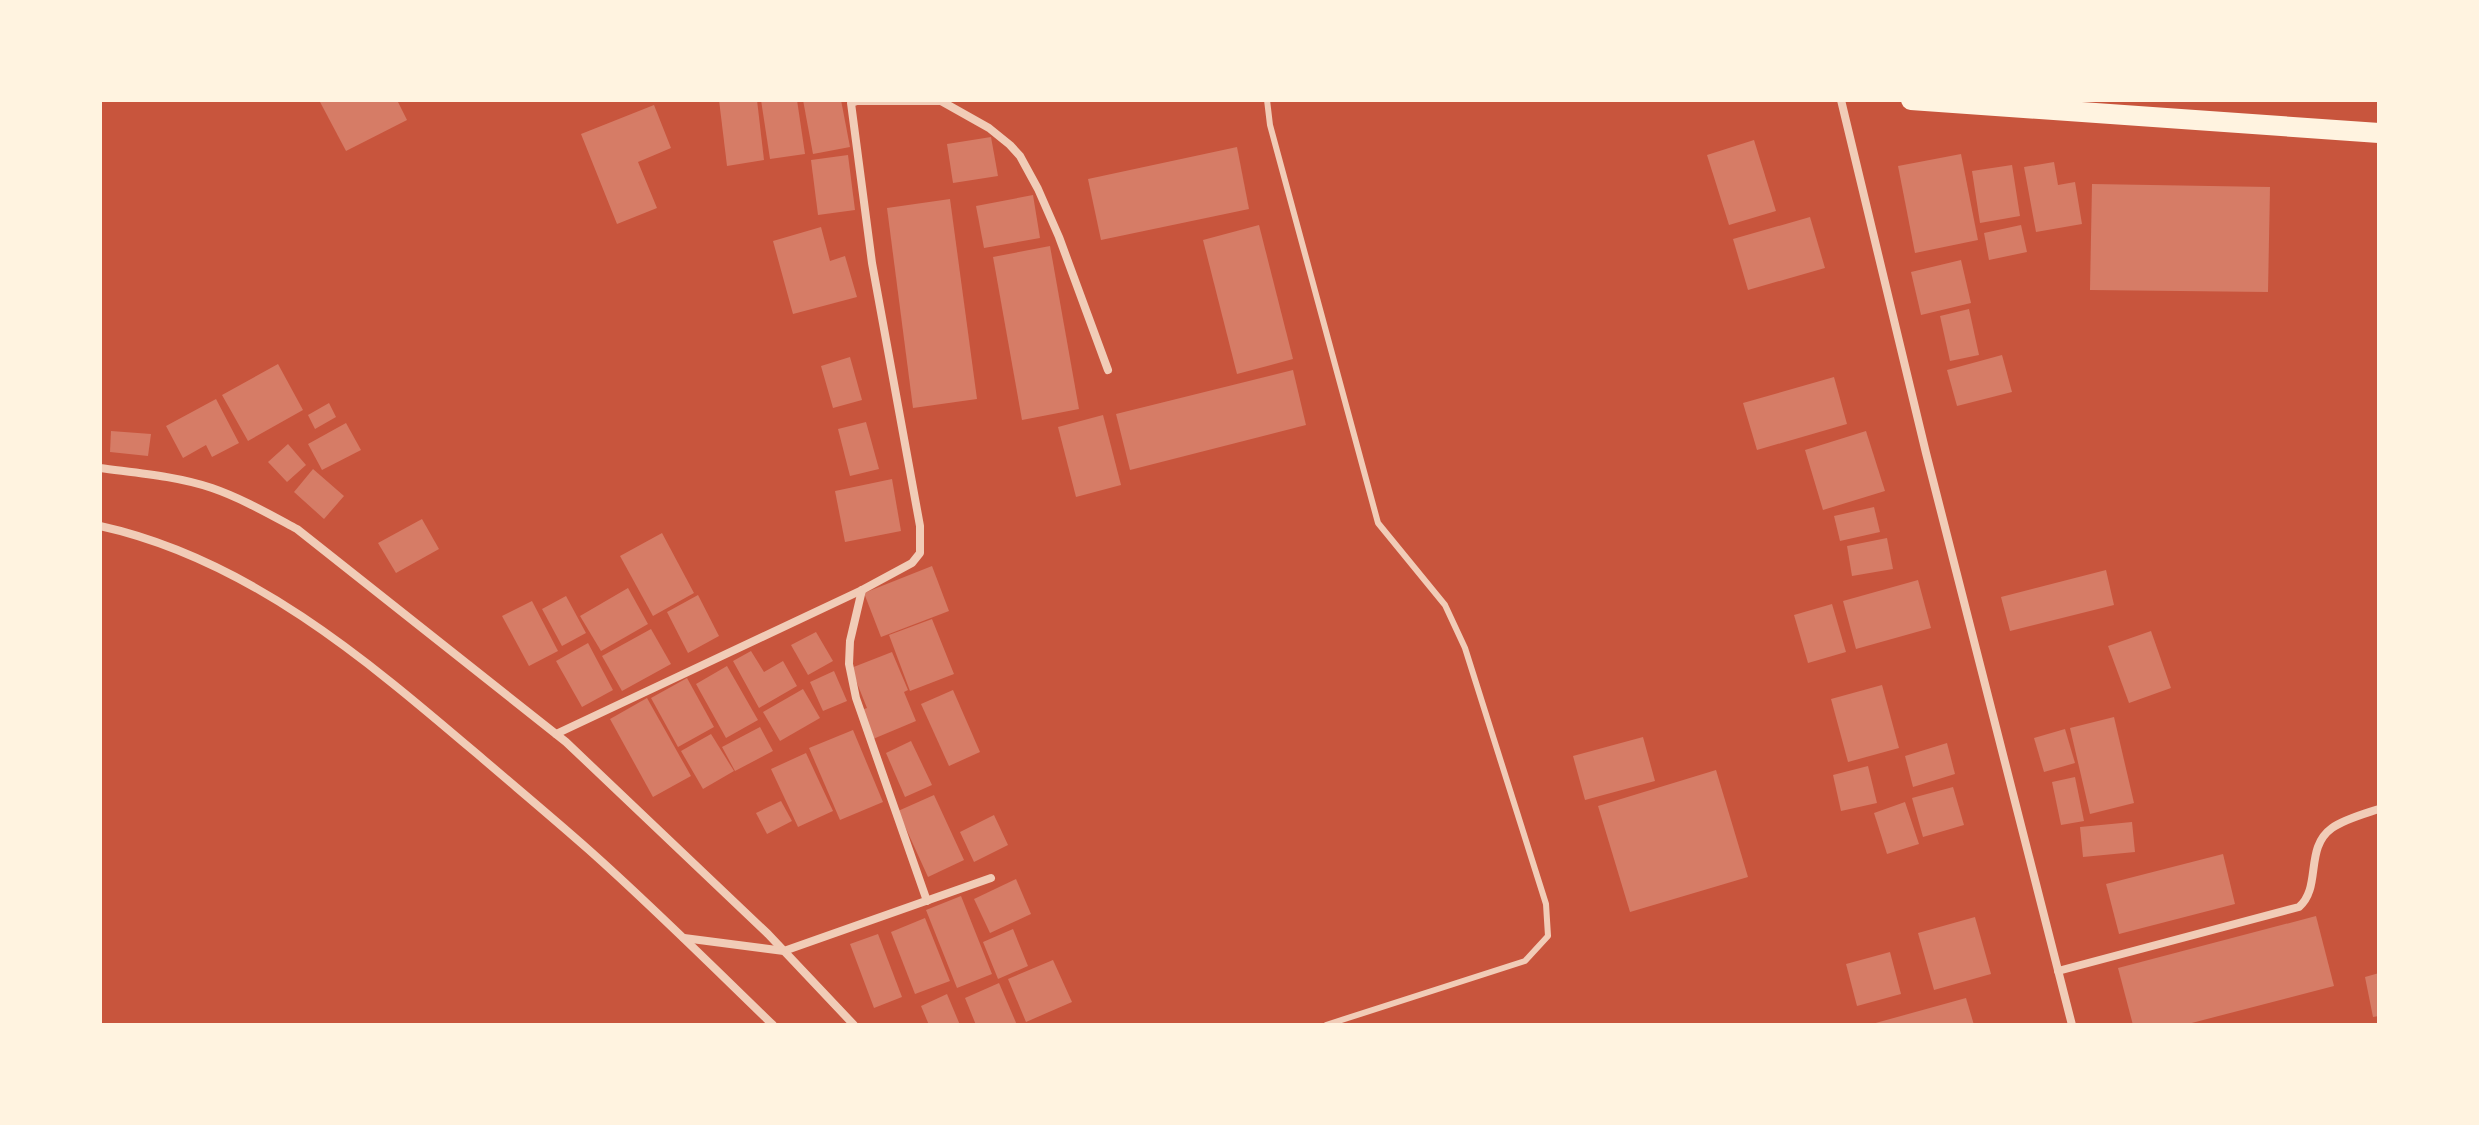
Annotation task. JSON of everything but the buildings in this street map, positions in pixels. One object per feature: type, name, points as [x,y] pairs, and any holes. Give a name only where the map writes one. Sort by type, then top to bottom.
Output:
[{"type":"main road","points":[[1911,100],[2379,133]]},
{"type":"street","points":[[1841,100],[1926,453],[2072,1025]]},
{"type":"street","points":[[556,734],[862,590],[912,563],[920,553],[920,526],[872,263],[851,105],[857,101],[941,101],[1000,135],[1020,156],[1059,237],[1108,370]]},
{"type":"street","points":[[100,468],[171,477],[211,488],[249,503],[297,529],[556,734],[784,951],[854,1025]]},
{"type":"street","points":[[100,526],[125,531],[206,560],[274,597],[384,675],[589,849],[773,1025]]},
{"type":"street","points":[[862,590],[850,641],[849,664],[856,698],[927,901]]},
{"type":"street","points":[[2058,971],[2299,907],[2307,896],[2314,856],[2324,835],[2334,827],[2379,809]]},
{"type":"street","points":[[683,937],[784,951],[991,878]]},
{"type":"lane","points":[[1267,100],[1270,125],[1378,523],[1445,605],[1465,648],[1546,904],[1548,936],[1525,961],[1326,1025]]}]
